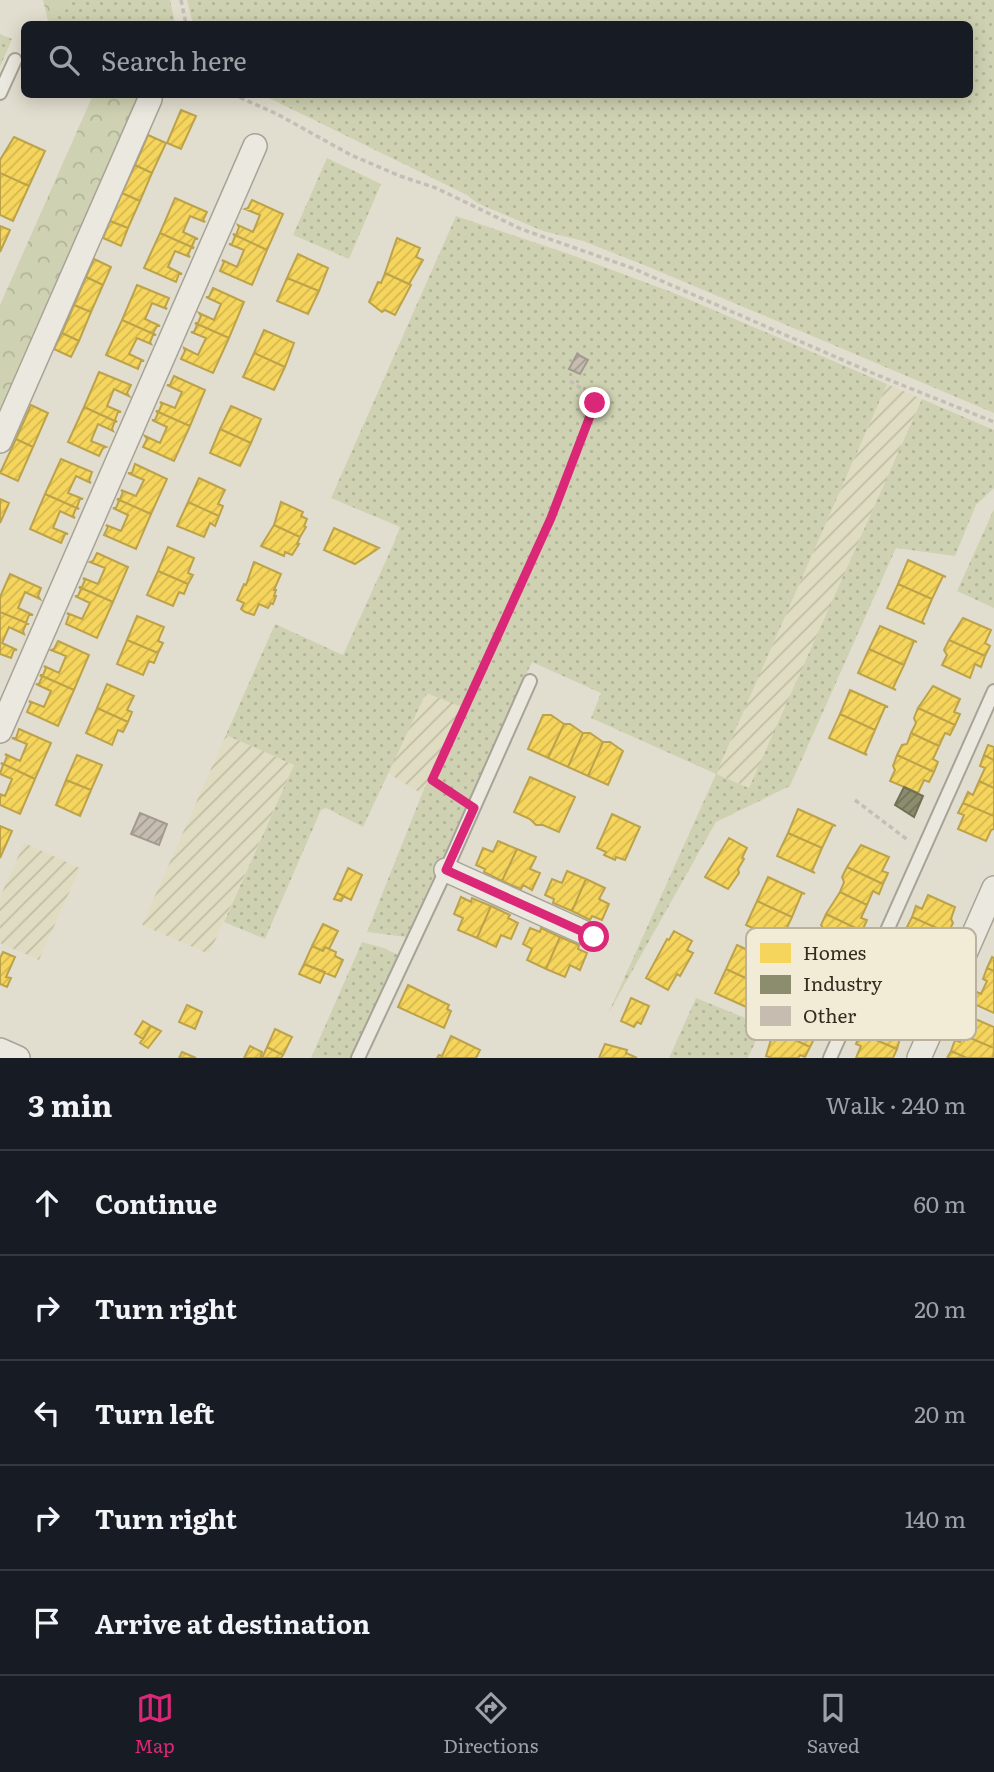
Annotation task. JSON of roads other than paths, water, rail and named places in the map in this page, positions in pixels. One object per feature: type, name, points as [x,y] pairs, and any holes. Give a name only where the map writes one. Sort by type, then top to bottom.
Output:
[{"type":"street","points":[[0,441],[150,99]]},
{"type":"street","points":[[0,731],[255,146]]},
{"type":"street","points":[[446,870],[594,937]]},
{"type":"street","points":[[976,929],[994,888]]},
{"type":"street","points":[[919,1058],[927,1040]]},
{"type":"street","points":[[0,1050],[18,1058]]},
{"type":"lane","points":[[0,93],[15,60]]},
{"type":"lane","points":[[358,1058],[530,681]]},
{"type":"lane","points":[[888,928],[994,691]]},
{"type":"lane","points":[[830,1058],[838,1040]]}]
